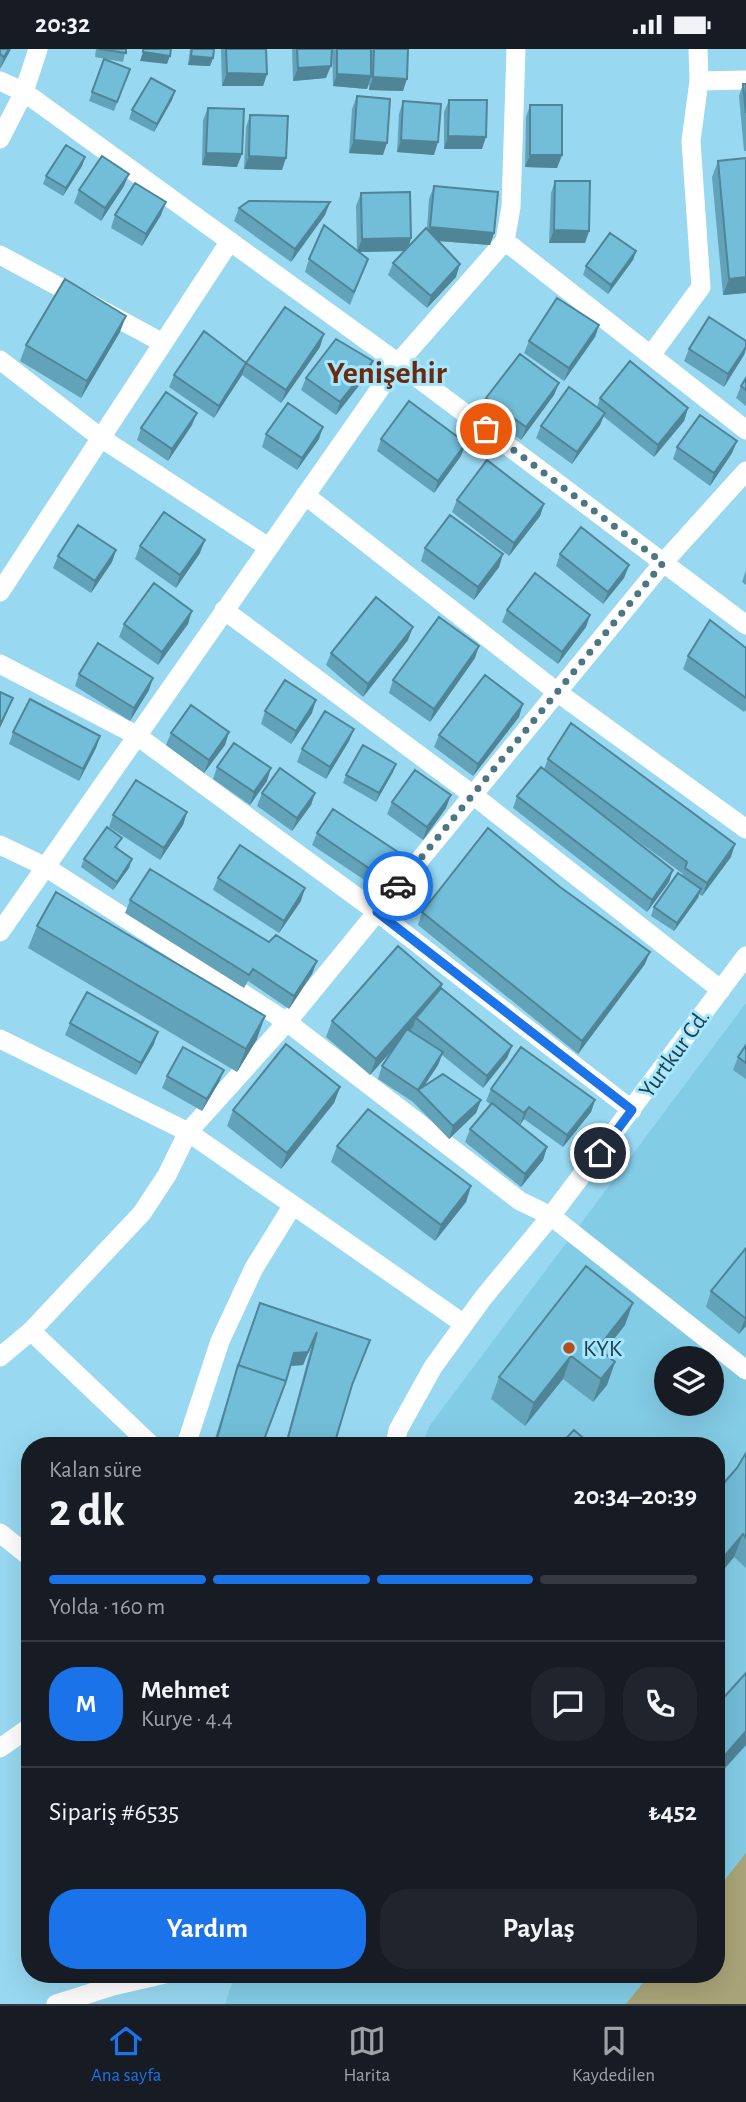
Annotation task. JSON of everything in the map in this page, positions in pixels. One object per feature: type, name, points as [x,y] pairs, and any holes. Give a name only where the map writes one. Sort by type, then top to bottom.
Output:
[{"type":"street","points":[[0,139],[24,92],[38,49]]},
{"type":"street","points":[[0,932],[398,362],[505,241],[511,208],[516,49]]},
{"type":"street","points":[[651,355],[701,287],[691,141],[699,81],[698,49]]},
{"type":"street","points":[[699,81],[746,80]]},
{"type":"street","points":[[0,81],[24,92],[398,362],[746,625]]},
{"type":"street","points":[[0,591],[230,241]]},
{"type":"street","points":[[505,241],[746,430]]},
{"type":"street","points":[[0,255],[163,344]]},
{"type":"street","points":[[0,360],[101,438],[268,547]]},
{"type":"street","points":[[0,1357],[31,1331],[142,1213],[167,1175],[188,1132],[287,1022],[663,563],[746,471]]},
{"type":"street","points":[[305,495],[557,692],[746,829]]},
{"type":"street","points":[[224,610],[473,795],[721,990]]},
{"type":"street","points":[[0,664],[136,735],[377,912],[632,1110]]},
{"type":"street","points":[[0,845],[44,866],[287,1022],[520,1201],[551,1216],[746,1370]]},
{"type":"street","name":"Yurtkur Cd.","points":[[396,1437],[433,1367],[464,1324],[551,1216],[746,956]]},
{"type":"street","points":[[0,1039],[188,1132],[464,1324]]},
{"type":"street","points":[[189,1437],[220,1341],[254,1268],[293,1205]]},
{"type":"street","points":[[31,1331],[143,1437]]},
{"type":"street","points":[[0,1533],[21,1550]]},
{"type":"street","points":[[0,1748],[21,1733]]},
{"type":"street","points":[[56,2004],[126,1983]]},
{"type":"shaded area","points":[[746,1003],[746,2004],[225,2004],[232,1983],[725,1983],[725,1437],[425,1437],[430,1425]]},
{"type":"shaded area","points":[[746,1853],[746,2004],[626,2004],[643,1983],[725,1983],[725,1880]]},
{"type":"building","points":[[0,49],[9,49],[4,57],[0,54]]},
{"type":"building","points":[[99,49],[126,49],[126,53]]},
{"type":"building","points":[[143,49],[171,49],[170,56],[143,52]]},
{"type":"building","points":[[192,49],[214,49],[213,58],[191,56]]},
{"type":"building","points":[[226,49],[266,49],[267,74],[227,73]]},
{"type":"building","points":[[297,49],[332,49],[331,66],[298,68]]},
{"type":"building","points":[[337,49],[371,49],[371,76],[337,74]]},
{"type":"building","points":[[374,49],[408,49],[407,79],[373,77]]},
{"type":"building","points":[[104,59],[130,69],[117,102],[92,92]]},
{"type":"building","points":[[151,78],[175,91],[157,124],[132,110]]},
{"type":"building","points":[[743,84],[746,84],[746,113]]},
{"type":"building","points":[[357,96],[390,99],[387,143],[354,140]]},
{"type":"building","points":[[449,100],[487,100],[486,137],[448,136]]},
{"type":"building","points":[[403,101],[441,104],[438,142],[401,140]]},
{"type":"building","points":[[530,105],[562,105],[562,155],[530,155]]},
{"type":"building","points":[[208,108],[244,109],[242,154],[206,153]]},
{"type":"building","points":[[250,115],[288,116],[286,158],[249,156]]},
{"type":"building","points":[[66,145],[85,157],[66,188],[46,176]]},
{"type":"building","points":[[102,156],[129,174],[105,208],[79,190]]},
{"type":"building","points":[[746,158],[746,277],[729,279],[718,161]]},
{"type":"building","points":[[555,181],[590,181],[589,231],[554,230]]},
{"type":"building","points":[[135,183],[166,202],[146,234],[115,215]]},
{"type":"building","points":[[434,186],[498,192],[494,233],[430,227]]},
{"type":"building","points":[[410,192],[411,238],[362,239],[361,193]]},
{"type":"building","points":[[249,201],[330,202],[295,249],[239,208]]},
{"type":"building","points":[[324,225],[368,259],[354,292],[309,259]]},
{"type":"building","points":[[426,228],[460,264],[431,296],[393,263]]},
{"type":"building","points":[[610,233],[636,251],[611,285],[586,266]]},
{"type":"building","points":[[65,279],[126,316],[87,381],[26,345]]},
{"type":"building","points":[[557,298],[599,325],[569,368],[529,341]]},
{"type":"building","points":[[285,307],[324,334],[286,390],[246,363]]},
{"type":"building","points":[[709,317],[746,341],[746,347],[728,374],[689,349]]},
{"type":"building","points":[[204,331],[246,363],[219,406],[174,375]]},
{"type":"building","points":[[336,339],[373,361],[340,402],[306,378]]},
{"type":"building","points":[[520,354],[559,383],[526,427],[486,398]]},
{"type":"building","points":[[630,361],[688,408],[658,445],[600,398]]},
{"type":"building","points":[[569,387],[605,413],[577,452],[541,426]]},
{"type":"building","points":[[166,392],[197,413],[172,449],[141,428]]},
{"type":"building","points":[[409,401],[466,443],[438,481],[381,439]]},
{"type":"building","points":[[288,403],[323,427],[302,458],[266,434]]},
{"type":"building","points":[[700,415],[737,441],[714,473],[677,447]]},
{"type":"building","points":[[487,460],[544,504],[514,543],[457,500]]},
{"type":"building","points":[[164,512],[205,540],[180,575],[140,546]]},
{"type":"building","points":[[450,515],[503,554],[478,587],[425,548]]},
{"type":"building","points":[[78,525],[116,550],[95,581],[58,556]]},
{"type":"building","points":[[581,527],[629,565],[608,592],[560,554]]},
{"type":"building","points":[[535,573],[590,615],[562,652],[507,610]]},
{"type":"building","points":[[154,583],[192,611],[162,652],[124,624]]},
{"type":"building","points":[[376,597],[413,627],[368,684],[331,653]]},
{"type":"building","points":[[439,617],[479,646],[434,709],[393,680]]},
{"type":"building","points":[[710,620],[746,648],[746,698],[688,656]]},
{"type":"building","points":[[98,643],[153,678],[134,708],[79,674]]},
{"type":"building","points":[[485,675],[523,704],[478,764],[439,735]]},
{"type":"building","points":[[285,680],[316,700],[296,731],[265,711]]},
{"type":"building","points":[[0,692],[13,698],[0,725]]},
{"type":"building","points":[[30,699],[100,736],[83,769],[13,732]]},
{"type":"building","points":[[191,705],[229,732],[209,760],[171,733]]},
{"type":"building","points":[[325,711],[354,729],[330,767],[302,749]]},
{"type":"building","points":[[571,723],[735,844],[707,883],[685,868],[687,862],[548,759]]},
{"type":"building","points":[[234,743],[271,768],[254,792],[217,767]]},
{"type":"building","points":[[363,745],[396,764],[379,793],[346,775]]},
{"type":"building","points":[[541,767],[673,870],[652,900],[517,796]]},
{"type":"building","points":[[280,768],[315,793],[297,818],[262,793]]},
{"type":"building","points":[[415,770],[451,795],[427,827],[392,802]]},
{"type":"building","points":[[136,780],[187,812],[164,848],[113,815]]},
{"type":"building","points":[[333,809],[401,854],[385,879],[317,833]]},
{"type":"building","points":[[107,827],[122,838],[115,847],[132,859],[117,882],[84,859]]},
{"type":"building","points":[[488,828],[560,887],[650,952],[582,1041],[422,912]]},
{"type":"building","points":[[240,845],[305,888],[284,921],[218,878]]},
{"type":"building","points":[[150,869],[269,942],[276,935],[317,961],[294,996],[253,969],[249,975],[130,900]]},
{"type":"building","points":[[678,873],[701,889],[677,923],[654,907]]},
{"type":"building","points":[[56,892],[265,1016],[246,1049],[37,926]]},
{"type":"building","points":[[398,946],[442,984],[376,1059],[332,1021]]},
{"type":"building","points":[[441,988],[512,1046],[487,1076],[416,1018]]},
{"type":"building","points":[[87,992],[158,1032],[141,1063],[70,1023]]},
{"type":"building","points":[[407,1029],[443,1052],[418,1090],[382,1066]]},
{"type":"building","points":[[286,1044],[340,1087],[287,1153],[233,1110]]},
{"type":"building","points":[[746,1045],[746,1063],[738,1057]]},
{"type":"building","points":[[183,1047],[224,1070],[207,1099],[167,1076]]},
{"type":"building","points":[[521,1047],[595,1100],[567,1135],[529,1107],[524,1113],[491,1089]]},
{"type":"building","points":[[443,1074],[481,1100],[453,1126],[418,1090]]},
{"type":"building","points":[[492,1103],[547,1147],[525,1174],[470,1129]]},
{"type":"building","points":[[368,1109],[471,1186],[441,1225],[337,1146]]},
{"type":"building","points":[[746,1248],[746,1317],[745,1318],[711,1291]]},
{"type":"building","name":"KYK","points":[[586,1266],[633,1303],[598,1348],[615,1362],[601,1379],[571,1356],[534,1403],[499,1377]]},
{"type":"building","points":[[260,1303],[370,1340],[352,1385],[336,1437],[288,1437],[317,1332],[308,1352],[294,1353],[286,1381],[238,1365]]},
{"type":"building","points":[[238,1365],[286,1381],[265,1437],[217,1437]]},
{"type":"building","points":[[574,1430],[582,1437],[567,1437]]},
{"type":"building","points":[[746,1453],[746,1538],[743,1534],[725,1556],[725,1482]]},
{"type":"building","points":[[746,1673],[746,1731],[725,1755],[725,1696]]},
{"type":"way so far","points":[[398,886],[663,563],[486,429]]},
{"type":"place","name":"KYK","points":[[569,1348]]},
{"type":"district","name":"Yenişehir","points":[[387,372]]},
{"type":"route","points":[[398,886],[377,912],[632,1110],[600,1153]]}]
